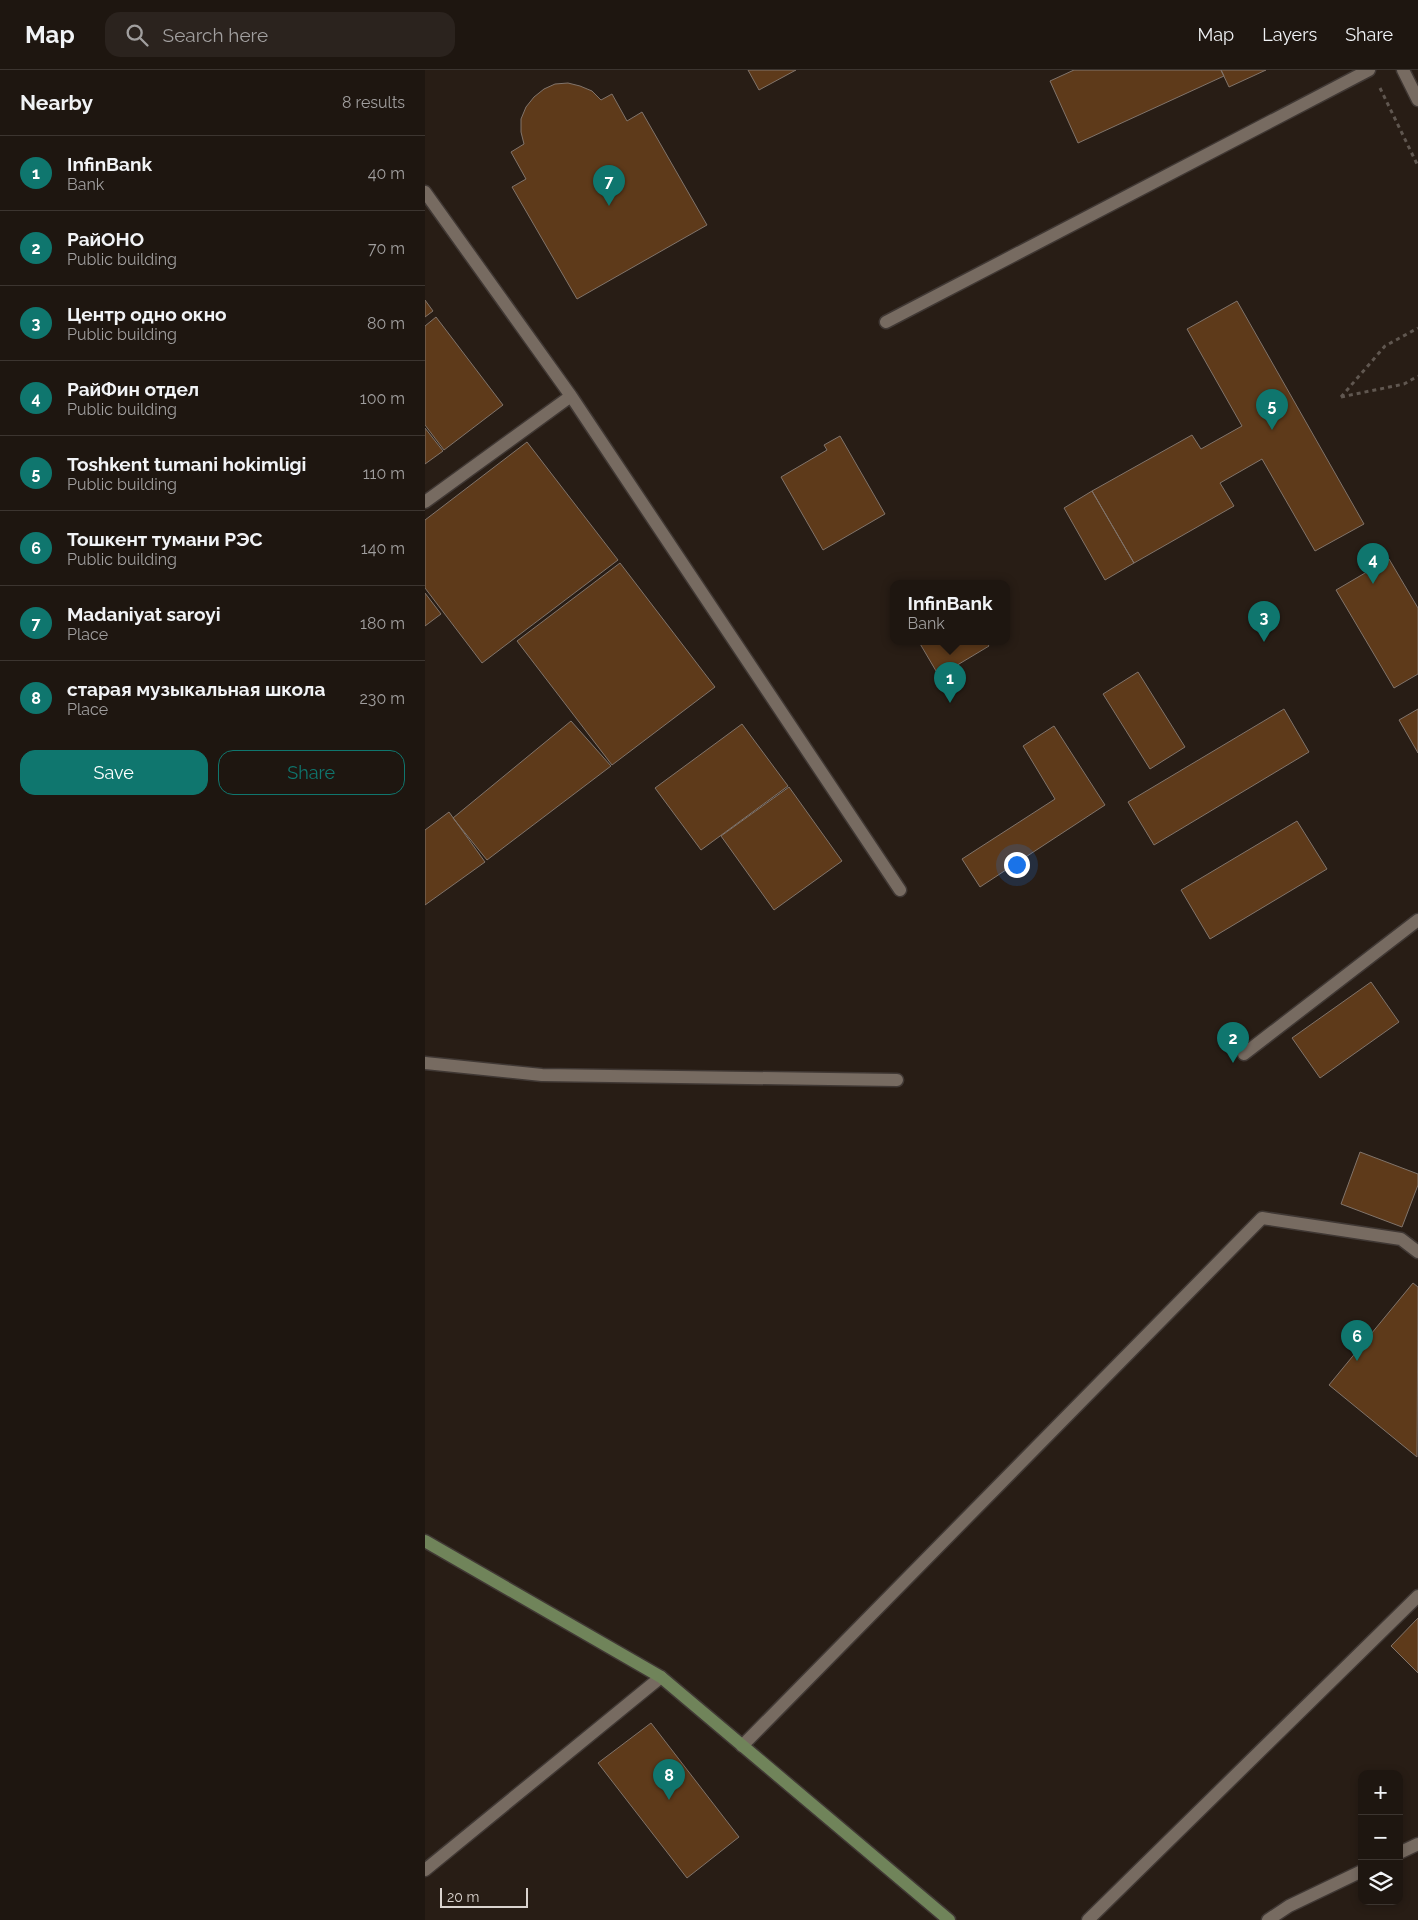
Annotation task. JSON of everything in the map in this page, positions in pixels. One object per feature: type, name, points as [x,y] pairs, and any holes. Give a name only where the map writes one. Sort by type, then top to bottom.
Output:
[{"type":"street","points":[[886,322],[1369,70]]},
{"type":"street","points":[[1403,70],[1418,100]]},
{"type":"street","points":[[425,192],[571,396],[900,890]]},
{"type":"street","points":[[425,502],[571,396]]},
{"type":"street","points":[[1244,1054],[1418,920]]},
{"type":"street","points":[[425,1063],[542,1075],[897,1080]]},
{"type":"street","points":[[742,1746],[1262,1218],[1401,1239],[1418,1252]]},
{"type":"street","points":[[425,1541],[661,1677],[949,1920]]},
{"type":"street","points":[[1089,1920],[1418,1596]]},
{"type":"street","points":[[425,1870],[661,1677]]},
{"type":"street","points":[[1403,1851],[1418,1844]]},
{"type":"street","points":[[1268,1920],[1289,1906],[1358,1873]]},
{"type":"path","points":[[1379,88],[1418,166]]},
{"type":"path","points":[[1418,328],[1385,346],[1341,397],[1404,384],[1418,376]]},
{"type":"building","points":[[748,70],[796,70],[759,90]]},
{"type":"building","points":[[1074,70],[1221,70],[1224,76],[1078,143],[1050,81]]},
{"type":"building","points":[[1221,70],[1266,70],[1229,87]]},
{"type":"building","points":[[568,83],[592,91],[601,100],[612,94],[627,121],[642,112],[707,225],[577,299],[512,187],[526,179],[511,152],[524,144],[521,132],[521,119],[526,107],[544,89],[555,84]]},
{"type":"building","points":[[425,300],[433,311],[425,317]]},
{"type":"building","points":[[1237,301],[1364,524],[1315,551],[1262,459],[1220,483],[1234,506],[1134,563],[1092,491],[1192,435],[1201,449],[1242,426],[1187,329]]},
{"type":"building","points":[[436,317],[503,405],[444,450],[425,425],[425,326]]},
{"type":"building","points":[[425,428],[443,451],[425,464]]},
{"type":"building","points":[[840,436],[885,514],[823,550],[781,477],[827,450],[824,445]]},
{"type":"building","points":[[527,442],[618,560],[482,663],[425,588],[425,520]]},
{"type":"building","points":[[1092,491],[1134,563],[1105,580],[1064,508]]},
{"type":"building","points":[[1389,559],[1418,608],[1418,674],[1394,688],[1336,590]]},
{"type":"building","points":[[620,563],[715,687],[612,765],[517,641]]},
{"type":"building","points":[[425,593],[441,614],[425,626]]},
{"type":"building","points":[[921,645],[989,646],[939,676]]},
{"type":"building","points":[[1138,672],[1185,747],[1150,769],[1103,694]]},
{"type":"building","points":[[1284,709],[1309,752],[1154,845],[1128,802]]},
{"type":"building","points":[[1418,709],[1418,753],[1399,720]]},
{"type":"building","points":[[571,721],[611,766],[487,860],[453,818]]},
{"type":"building","points":[[742,724],[788,786],[701,850],[655,788]]},
{"type":"building","points":[[1054,726],[1105,805],[980,887],[962,859],[1055,799],[1023,746]]},
{"type":"building","points":[[789,787],[842,861],[774,910],[721,836]]},
{"type":"building","points":[[449,812],[485,862],[425,905],[425,830]]},
{"type":"building","points":[[1297,821],[1327,869],[1210,939],[1181,890]]},
{"type":"building","points":[[1371,982],[1399,1022],[1320,1078],[1292,1038]]},
{"type":"building","points":[[1360,1152],[1418,1174],[1418,1185],[1402,1227],[1341,1204]]},
{"type":"building","points":[[1413,1283],[1418,1287],[1417,1457],[1329,1385]]},
{"type":"building","points":[[1418,1618],[1418,1673],[1391,1646]]},
{"type":"building","points":[[651,1723],[739,1837],[687,1878],[598,1763]]},
{"type":"place","name":"Madaniyat saroyi","points":[[609,206]]},
{"type":"place","name":"Toshkent tumani hokimligi","points":[[1272,430]]},
{"type":"place","name":"РайФин отдел","points":[[1373,584]]},
{"type":"place","name":"Центр одно окно","points":[[1264,642]]},
{"type":"place","name":"InfinBank","points":[[950,703]]},
{"type":"place","name":"РайОНО","points":[[1233,1063]]},
{"type":"place","name":"Тошкент тумани РЭС","points":[[1357,1361]]},
{"type":"place","name":"старая музыкальная школа","points":[[669,1800]]}]
